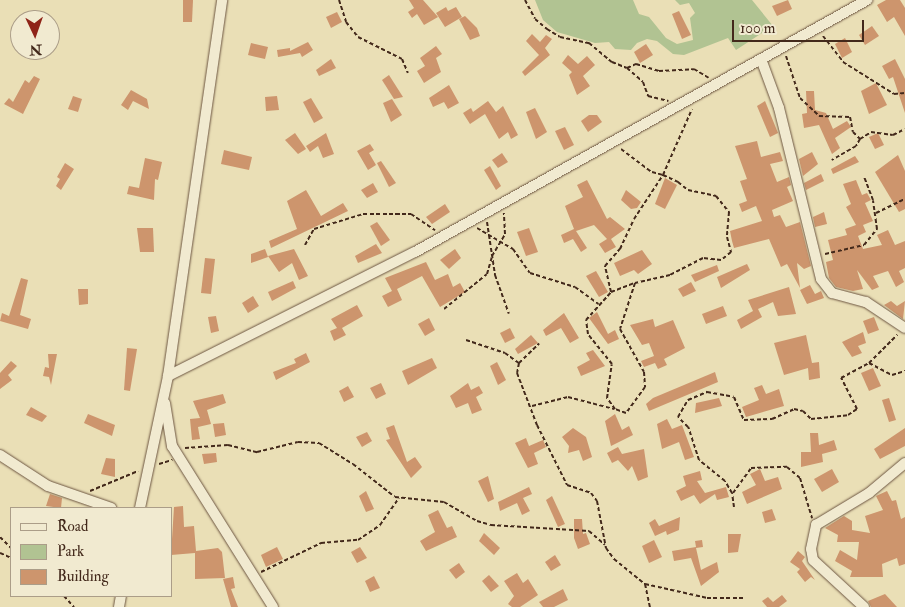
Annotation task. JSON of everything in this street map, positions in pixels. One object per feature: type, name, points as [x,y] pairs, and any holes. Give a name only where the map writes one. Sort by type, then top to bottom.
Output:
[{"type":"street","points":[[140,507],[168,376],[222,0]]},
{"type":"street","points":[[168,376],[443,236],[867,0]]},
{"type":"street","points":[[761,60],[779,108],[821,279],[832,293],[871,304],[904,327]]},
{"type":"street","points":[[164,398],[172,446],[273,607]]},
{"type":"street","points":[[153,447],[172,446]]},
{"type":"street","points":[[0,455],[41,483],[83,496],[109,507]]},
{"type":"street","points":[[864,607],[813,560],[811,549],[815,530],[826,515],[870,493],[905,463]]},
{"type":"path","points":[[339,0],[346,22],[358,37],[402,59],[408,73]]},
{"type":"path","points":[[525,0],[535,20],[560,38],[588,43],[612,62],[627,68],[642,82],[648,96],[693,109],[663,175],[620,249],[605,266],[611,292]]},
{"type":"path","points":[[819,26],[828,47],[843,62],[894,94],[905,93]]},
{"type":"path","points":[[783,47],[800,98],[819,116],[850,117],[853,132],[860,139]]},
{"type":"path","points":[[627,68],[636,64],[659,71],[694,69],[718,84]]},
{"type":"path","points":[[832,160],[856,146],[860,139],[876,131],[893,135],[904,132]]},
{"type":"path","points":[[610,142],[636,163],[663,175],[688,190],[716,196],[724,204],[731,221],[727,237],[732,252],[722,260],[702,258],[670,275],[635,283],[611,292],[586,320],[588,334],[612,364],[607,396],[615,409]]},
{"type":"path","points":[[816,255],[864,245],[877,229],[864,177]]},
{"type":"path","points":[[874,213],[905,199]]},
{"type":"path","points":[[444,309],[487,274],[492,256],[505,234],[505,217],[500,204]]},
{"type":"path","points":[[485,212],[492,256],[509,314]]},
{"type":"path","points":[[305,246],[314,229],[363,214],[411,214],[443,236]]},
{"type":"path","points":[[463,225],[488,234],[513,249],[530,273],[575,287],[599,304]]},
{"type":"path","points":[[532,406],[568,397],[626,413],[645,387],[644,372],[620,329],[635,283]]},
{"type":"path","points":[[734,507],[732,493],[718,471],[699,460],[688,427],[678,417],[688,400],[708,392],[734,397],[744,420],[752,421],[772,419],[794,409],[803,411],[810,419],[848,415],[857,409],[841,378],[869,363],[894,341],[904,327]]},
{"type":"path","points":[[466,340],[505,353],[519,363]]},
{"type":"path","points":[[539,344],[519,363],[517,372],[567,485],[591,492],[597,502],[605,545]]},
{"type":"path","points":[[869,363],[892,376],[905,371]]},
{"type":"path","points":[[172,446],[228,445],[257,452],[298,442],[318,443],[399,498],[444,502],[477,521],[491,525],[588,531],[605,545],[614,559],[645,584],[707,598],[744,598]]},
{"type":"path","points":[[83,496],[149,467],[179,458]]},
{"type":"path","points":[[732,493],[751,468],[787,468],[800,478],[815,530]]},
{"type":"path","points":[[251,574],[270,570],[321,544],[358,540],[380,525],[399,498]]},
{"type":"path","points":[[0,537],[10,547]]},
{"type":"path","points":[[645,584],[650,607]]},
{"type":"path","points":[[65,597],[74,607]]},
{"type":"green space","points":[[535,0],[633,0],[639,14],[649,17],[666,38],[677,44],[693,40],[690,18],[695,13],[689,3],[680,5],[675,0],[752,0],[773,26],[736,50],[728,38],[684,55],[673,54],[657,41],[647,39],[637,43],[631,50],[615,49],[609,42],[595,43],[557,32],[543,20]]},
{"type":"building","points":[[183,0],[193,0],[192,22],[183,22]]},
{"type":"building","points":[[409,0],[423,0],[438,17],[424,25],[417,14],[412,18],[408,12],[414,8]]},
{"type":"building","points":[[788,0],[792,9],[777,16],[772,6]]},
{"type":"building","points":[[886,0],[900,0],[905,8],[905,36],[894,17],[887,22],[877,5]]},
{"type":"building","points":[[446,7],[448,11],[456,7],[462,17],[445,27],[436,13]]},
{"type":"building","points":[[679,11],[691,35],[682,39],[672,14]]},
{"type":"building","points":[[337,12],[342,22],[331,28],[326,17]]},
{"type":"building","points":[[465,16],[477,28],[480,36],[470,40],[459,19]]},
{"type":"building","points":[[872,26],[879,36],[865,45],[859,35]]},
{"type":"building","points":[[532,34],[540,42],[546,35],[552,39],[545,48],[550,55],[525,76],[522,72],[539,55],[526,41]]},
{"type":"building","points":[[845,38],[852,52],[842,58],[835,44]]},
{"type":"building","points":[[308,42],[313,50],[302,57],[300,53],[278,57],[277,50],[290,48],[290,51]]},
{"type":"building","points":[[251,43],[268,47],[265,59],[248,55]]},
{"type":"building","points":[[646,44],[653,55],[640,63],[634,52]]},
{"type":"building","points":[[436,46],[442,54],[436,58],[441,72],[424,83],[417,71],[425,66],[420,58]]},
{"type":"building","points":[[568,55],[578,64],[587,56],[595,65],[583,76],[590,86],[577,95],[569,75],[572,72],[562,63]]},
{"type":"building","points":[[331,59],[336,68],[319,76],[316,70]]},
{"type":"building","points":[[895,59],[905,79],[905,113],[893,77],[889,79],[882,66]]},
{"type":"building","points":[[389,75],[403,97],[394,99],[382,80]]},
{"type":"building","points":[[34,76],[40,79],[23,114],[4,104],[9,98],[13,102],[25,80],[29,83]]},
{"type":"building","points":[[876,83],[887,105],[869,114],[861,91]]},
{"type":"building","points":[[449,85],[459,103],[448,109],[444,102],[433,107],[429,98]]},
{"type":"building","points":[[131,90],[147,99],[149,109],[133,101],[128,110],[121,105]]},
{"type":"building","points":[[806,91],[814,91],[815,110],[826,113],[833,129],[847,121],[851,127],[835,138],[840,148],[832,154],[819,125],[804,128],[802,114],[807,113]]},
{"type":"building","points":[[73,96],[82,99],[78,112],[68,109]]},
{"type":"building","points":[[277,96],[279,110],[266,111],[265,97]]},
{"type":"building","points":[[311,98],[323,118],[314,123],[303,102]]},
{"type":"building","points":[[392,99],[402,115],[391,122],[383,103]]},
{"type":"building","points":[[488,101],[496,112],[503,106],[518,135],[511,139],[508,132],[499,139],[485,114],[470,124],[463,113],[471,108],[473,112]]},
{"type":"building","points":[[765,101],[778,133],[770,137],[757,106]]},
{"type":"building","points":[[535,108],[547,132],[536,139],[526,112]]},
{"type":"building","points":[[589,115],[597,115],[602,122],[588,132],[581,121]]},
{"type":"building","points":[[565,127],[574,145],[564,150],[555,131]]},
{"type":"building","points":[[295,133],[306,149],[298,154],[285,140]]},
{"type":"building","points":[[326,133],[334,154],[323,158],[318,146],[310,152],[306,146]]},
{"type":"building","points":[[878,133],[884,145],[875,149],[869,137]]},
{"type":"building","points":[[757,141],[761,157],[780,152],[783,161],[770,164],[777,182],[789,177],[791,185],[787,187],[793,201],[772,210],[774,217],[780,215],[786,227],[800,222],[811,266],[804,269],[797,263],[800,288],[787,264],[781,267],[769,239],[734,248],[730,231],[762,221],[756,206],[742,212],[739,204],[747,201],[740,181],[747,179],[735,146]]},
{"type":"building","points":[[370,144],[374,150],[369,153],[376,165],[368,170],[357,151]]},
{"type":"building","points":[[224,150],[252,157],[249,170],[221,164]]},
{"type":"building","points":[[812,152],[818,164],[803,176],[799,159]]},
{"type":"building","points":[[502,153],[508,162],[498,168],[492,160]]},
{"type":"building","points":[[898,155],[905,171],[905,209],[899,212],[875,172]]},
{"type":"building","points":[[855,156],[859,162],[833,174],[831,169]]},
{"type":"building","points":[[145,158],[162,162],[158,180],[155,179],[154,200],[127,194],[129,186],[139,188]]},
{"type":"building","points":[[381,161],[396,183],[389,187],[377,163]]},
{"type":"building","points":[[65,163],[74,169],[61,190],[56,186],[60,179],[57,177]]},
{"type":"building","points":[[490,166],[501,186],[496,190],[484,170]]},
{"type":"building","points":[[821,174],[824,181],[806,190],[804,183]]},
{"type":"building","points":[[665,178],[677,185],[665,209],[655,204]]},
{"type":"building","points":[[587,180],[607,219],[610,217],[625,229],[611,239],[616,247],[605,253],[599,244],[607,239],[594,225],[576,231],[587,248],[581,252],[573,239],[564,243],[561,235],[574,229],[565,206],[583,197],[577,185]]},
{"type":"building","points":[[856,180],[862,195],[867,193],[871,200],[865,203],[873,221],[863,225],[866,232],[858,236],[863,249],[882,245],[877,235],[888,230],[895,245],[905,241],[905,268],[899,271],[904,282],[896,287],[888,271],[873,276],[879,287],[872,290],[857,270],[863,289],[853,291],[836,287],[829,278],[826,262],[833,260],[828,240],[847,235],[845,229],[856,225],[846,207],[851,204],[843,184]]},
{"type":"building","points":[[373,183],[378,192],[367,198],[361,190]]},
{"type":"building","points":[[306,190],[321,216],[343,203],[348,211],[271,248],[269,241],[297,229],[287,201]]},
{"type":"building","points":[[626,190],[641,202],[637,208],[631,209],[621,200]]},
{"type":"building","points":[[445,204],[450,212],[432,224],[426,217]]},
{"type":"building","points":[[824,212],[827,224],[815,227],[813,217]]},
{"type":"building","points":[[377,222],[390,240],[381,246],[370,226]]},
{"type":"building","points":[[137,228],[153,228],[154,252],[140,252]]},
{"type":"building","points":[[529,228],[538,252],[526,256],[517,232]]},
{"type":"building","points":[[376,244],[382,253],[358,263],[355,256]]},
{"type":"building","points":[[265,249],[268,257],[251,263],[251,254]]},
{"type":"building","points":[[294,249],[308,276],[299,280],[292,263],[279,272],[268,256]]},
{"type":"building","points":[[455,249],[461,258],[449,269],[440,260]]},
{"type":"building","points":[[642,250],[652,264],[638,274],[634,270],[620,276],[614,263]]},
{"type":"building","points":[[205,258],[215,259],[211,294],[201,293]]},
{"type":"building","points":[[426,262],[435,280],[448,274],[453,287],[460,283],[465,292],[440,307],[422,276],[397,289],[402,300],[388,307],[382,296],[392,291],[385,278]]},
{"type":"building","points":[[747,264],[750,270],[721,288],[717,277]]},
{"type":"building","points":[[717,265],[719,271],[695,282],[691,275]]},
{"type":"building","points":[[596,271],[608,292],[599,297],[586,276]]},
{"type":"building","points":[[21,278],[28,280],[20,315],[31,319],[28,329],[0,321],[2,313],[9,316]]},
{"type":"building","points":[[293,281],[296,288],[272,301],[268,292]]},
{"type":"building","points":[[691,282],[696,291],[683,297],[678,289]]},
{"type":"building","points":[[810,285],[815,294],[821,291],[824,298],[807,304],[800,290]]},
{"type":"building","points":[[789,287],[796,314],[778,316],[773,302],[758,309],[762,317],[741,329],[737,320],[753,311],[748,300]]},
{"type":"building","points":[[78,289],[88,289],[88,304],[79,305]]},
{"type":"building","points":[[253,296],[259,306],[248,313],[242,303]]},
{"type":"building","points":[[891,301],[897,306],[905,301],[903,319],[884,305]]},
{"type":"building","points":[[357,305],[363,316],[342,328],[346,335],[334,341],[330,331],[337,328],[331,319]]},
{"type":"building","points":[[723,306],[727,316],[706,324],[702,314]]},
{"type":"building","points":[[597,312],[608,334],[615,330],[619,339],[608,344],[589,318]]},
{"type":"building","points":[[564,313],[579,338],[570,343],[561,328],[546,336],[543,330]]},
{"type":"building","points":[[216,316],[219,331],[211,333],[208,317]]},
{"type":"building","points":[[874,317],[879,330],[868,334],[863,321]]},
{"type":"building","points":[[429,318],[435,330],[425,336],[418,324]]},
{"type":"building","points":[[653,319],[655,327],[673,320],[685,348],[664,359],[667,365],[658,369],[655,363],[644,367],[641,361],[654,356],[649,343],[642,345],[630,325]]},
{"type":"building","points":[[510,328],[515,338],[505,343],[500,333]]},
{"type":"building","points":[[863,332],[866,343],[858,346],[862,353],[852,357],[842,342]]},
{"type":"building","points":[[531,335],[538,343],[518,354],[515,349]]},
{"type":"building","points":[[806,335],[812,363],[819,362],[820,378],[809,380],[808,368],[784,375],[774,343]]},
{"type":"building","points":[[127,348],[137,349],[130,391],[124,390]]},
{"type":"building","points":[[593,350],[605,366],[581,376],[577,367],[590,360],[586,353]]},
{"type":"building","points":[[306,353],[310,362],[276,380],[273,372],[296,363],[294,359]]},
{"type":"building","points":[[48,354],[57,354],[51,385],[49,377],[43,376],[45,367],[49,368]]},
{"type":"building","points":[[432,358],[437,368],[408,385],[402,371]]},
{"type":"building","points":[[11,361],[17,366],[8,375],[12,380],[0,389],[0,373]]},
{"type":"building","points":[[497,362],[506,380],[498,385],[490,366]]},
{"type":"building","points":[[873,368],[881,386],[869,391],[861,373]]},
{"type":"building","points":[[715,372],[718,382],[649,411],[646,404],[653,398]]},
{"type":"building","points":[[381,383],[386,394],[376,399],[370,388]]},
{"type":"building","points":[[468,383],[471,390],[479,386],[483,393],[476,397],[482,410],[472,414],[468,403],[456,408],[450,396]]},
{"type":"building","points":[[762,385],[766,394],[779,389],[784,406],[746,417],[742,407],[759,400],[754,388]]},
{"type":"building","points":[[348,386],[354,397],[344,402],[339,391]]},
{"type":"building","points":[[223,394],[226,403],[207,410],[211,424],[198,427],[200,439],[192,440],[190,419],[200,418],[193,401]]},
{"type":"building","points":[[719,398],[722,406],[695,413],[696,403]]},
{"type":"building","points":[[889,398],[896,420],[889,422],[882,400]]},
{"type":"building","points":[[31,407],[47,416],[42,422],[26,415]]},
{"type":"building","points":[[88,414],[115,425],[112,436],[84,423]]},
{"type":"building","points":[[615,414],[622,430],[629,426],[633,435],[611,446],[605,421]]},
{"type":"building","points":[[667,419],[672,429],[682,425],[694,457],[685,460],[679,442],[662,449],[657,424]]},
{"type":"building","points":[[224,423],[226,435],[215,437],[213,424]]},
{"type":"building","points":[[394,425],[407,462],[415,457],[422,467],[411,478],[386,440],[390,439],[386,428]]},
{"type":"building","points":[[573,428],[586,437],[592,457],[583,461],[579,450],[568,453],[569,446],[562,437]]},
{"type":"building","points":[[905,428],[905,446],[880,459],[874,449]]},
{"type":"building","points":[[367,432],[372,441],[362,447],[356,437]]},
{"type":"building","points":[[810,433],[818,433],[819,445],[834,440],[837,450],[822,454],[823,462],[801,467],[801,452],[811,452]]},
{"type":"building","points":[[526,438],[529,446],[543,440],[546,447],[534,453],[538,464],[528,468],[515,443]]},
{"type":"building","points":[[618,447],[622,454],[644,449],[648,477],[638,481],[632,466],[628,471],[618,460],[612,463],[607,453]]},
{"type":"building","points":[[216,453],[217,462],[204,464],[202,454]]},
{"type":"building","points":[[106,458],[115,459],[115,477],[101,474]]},
{"type":"building","points":[[760,469],[765,481],[778,477],[782,489],[747,504],[742,492],[756,485],[750,474]]},
{"type":"building","points":[[832,469],[839,482],[822,492],[814,479]]},
{"type":"building","points":[[700,471],[702,480],[697,481],[705,493],[726,487],[729,497],[717,500],[715,494],[700,504],[694,495],[681,501],[676,491],[686,486],[683,476]]},
{"type":"building","points":[[488,476],[494,499],[488,502],[478,481]]},
{"type":"building","points":[[529,487],[532,494],[523,498],[530,511],[522,515],[517,503],[500,511],[498,502]]},
{"type":"building","points":[[366,491],[374,509],[366,512],[359,496]]},
{"type":"building","points":[[887,491],[892,501],[896,500],[901,519],[905,517],[905,564],[899,566],[897,558],[882,564],[883,577],[850,577],[852,571],[835,561],[840,550],[857,560],[859,542],[837,542],[838,535],[825,528],[844,516],[852,521],[852,530],[870,533],[865,516],[883,510],[876,496]]},
{"type":"building","points":[[50,494],[62,498],[61,507],[46,506]]},
{"type":"building","points":[[552,496],[565,524],[558,527],[546,500]]},
{"type":"building","points":[[183,506],[184,527],[194,526],[196,551],[218,548],[222,552],[225,578],[195,579],[195,553],[172,555],[174,507]]},
{"type":"building","points":[[772,509],[776,520],[765,523],[762,512]]},
{"type":"building","points":[[438,510],[447,528],[452,526],[457,537],[426,551],[420,541],[435,532],[428,515]]},
{"type":"building","points":[[680,517],[679,530],[667,535],[666,531],[655,536],[649,523],[655,519],[659,526]]},
{"type":"building","points":[[574,519],[582,519],[583,534],[586,533],[590,544],[578,549],[574,538]]},
{"type":"building","points":[[484,533],[500,548],[494,555],[479,541]]},
{"type":"building","points":[[728,534],[741,534],[738,552],[728,553]]},
{"type":"building","points":[[654,540],[662,557],[649,563],[642,546]]},
{"type":"building","points":[[702,540],[703,547],[696,548],[701,570],[717,562],[719,572],[701,586],[691,558],[674,561],[672,551],[696,547],[695,541]]},
{"type":"building","points":[[277,547],[283,559],[266,567],[261,555]]},
{"type":"building","points":[[360,547],[367,558],[357,563],[351,552]]},
{"type":"building","points":[[798,551],[805,557],[802,561],[815,580],[811,577],[805,582],[797,572],[800,569],[790,562]]},
{"type":"building","points":[[555,555],[561,565],[551,571],[545,562]]},
{"type":"building","points":[[459,563],[465,572],[456,579],[449,570]]},
{"type":"building","points":[[517,573],[523,583],[528,579],[538,595],[520,607],[512,607],[508,604],[514,596],[504,581]]},
{"type":"building","points":[[489,575],[499,586],[491,592],[482,581]]},
{"type":"building","points":[[374,576],[380,588],[370,592],[365,581]]},
{"type":"building","points":[[233,577],[235,588],[231,589],[238,607],[231,607],[223,579]]},
{"type":"building","points":[[563,589],[568,600],[554,607],[543,607],[539,602]]},
{"type":"building","points":[[885,594],[897,607],[871,607],[868,601]]},
{"type":"building","points":[[782,595],[787,601],[779,607],[767,607],[762,601],[768,597],[773,602]]}]
